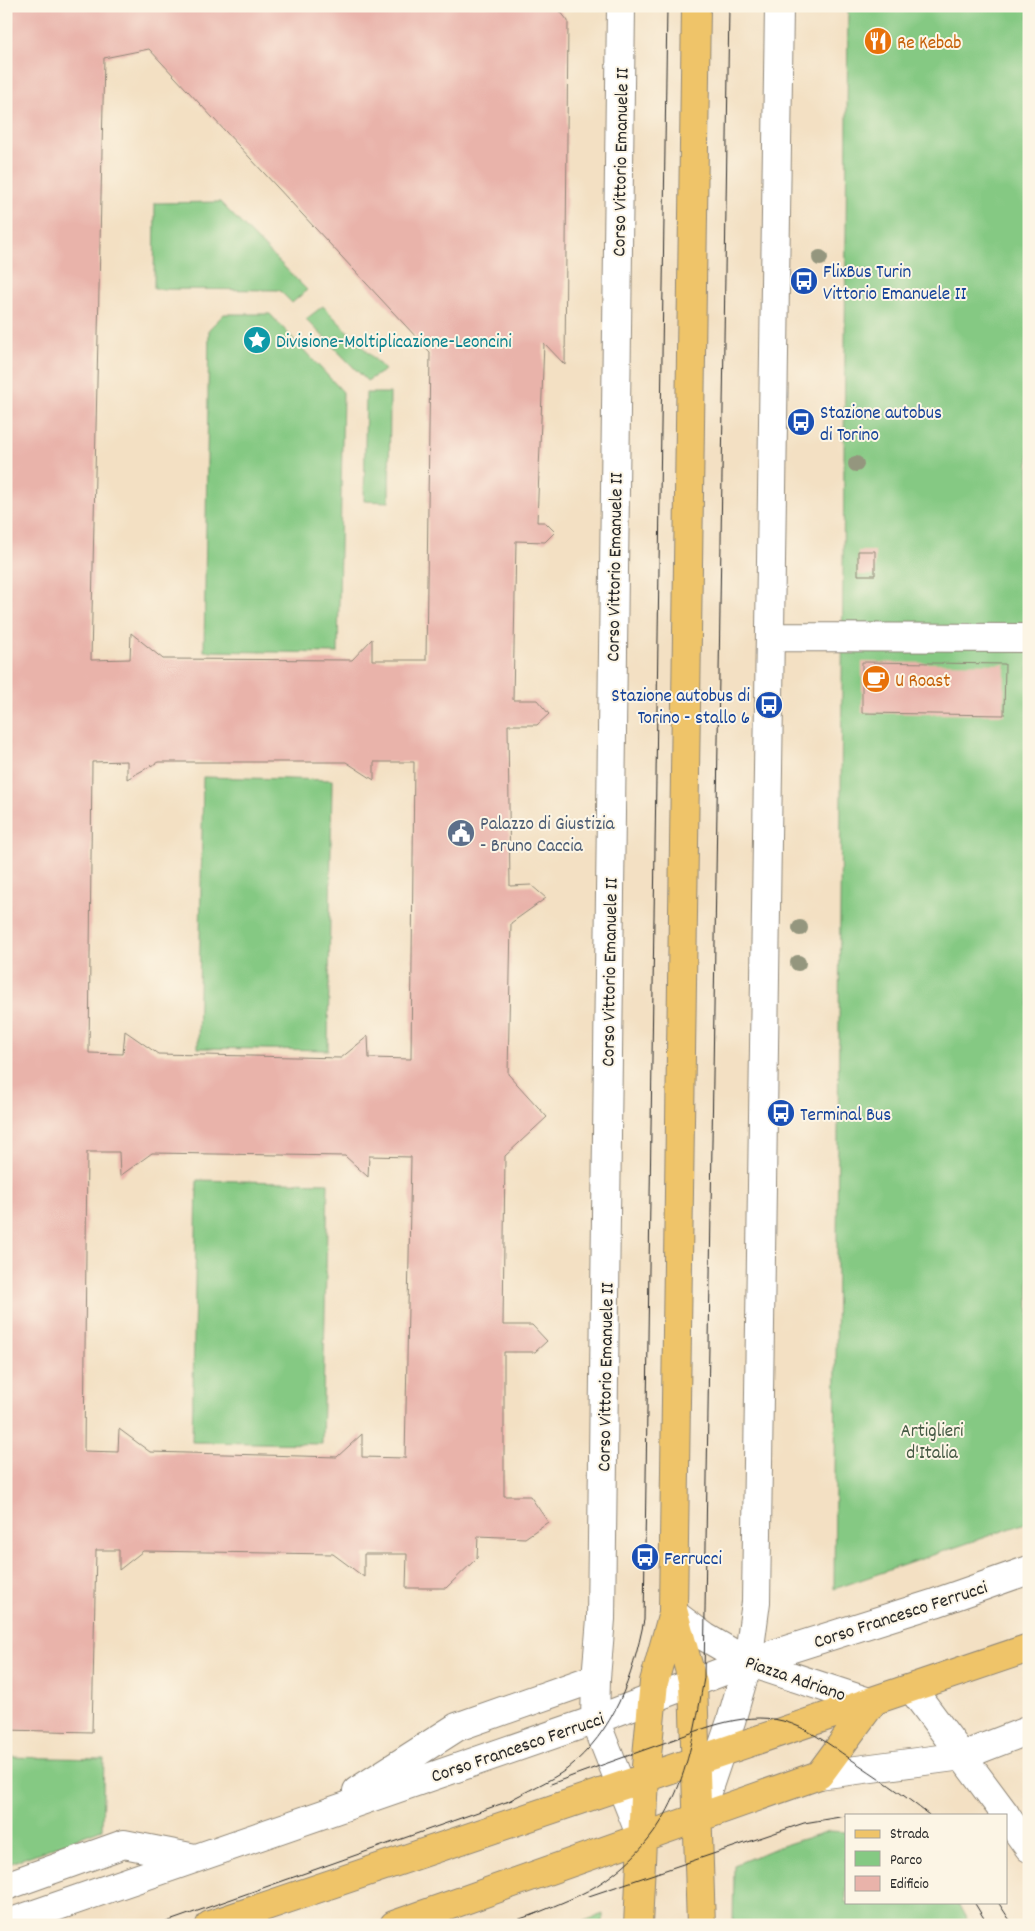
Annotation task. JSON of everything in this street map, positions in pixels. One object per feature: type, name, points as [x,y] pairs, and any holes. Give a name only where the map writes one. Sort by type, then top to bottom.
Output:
[{"type":"main road","name":"Corso Vittorio Emanuele II","points":[[638,1925],[642,1839],[634,1781],[653,1696],[654,1682],[673,1613],[696,6]]},
{"type":"main road","name":"Corso Vittorio Emanuele II","points":[[673,1613],[693,1683],[701,1925]]},
{"type":"main road","points":[[210,1925],[721,1751],[912,1690],[1029,1648]]},
{"type":"main road","points":[[394,1925],[697,1820],[819,1775],[872,1703]]},
{"type":"street","name":"Corso Vittorio Emanuele II","points":[[620,6],[601,1619],[595,1720],[634,1781]]},
{"type":"street","name":"Corso Vittorio Emanuele II","points":[[697,1820],[721,1751],[748,1662],[756,1602],[779,6]]},
{"type":"street","points":[[770,637],[1029,638]]},
{"type":"street","name":"Corso Francesco Ferrucci","points":[[6,1924],[595,1720],[653,1696],[748,1662],[935,1603],[1029,1570]]},
{"type":"street","name":"Piazza Adriano","points":[[673,1613],[705,1637],[748,1662],[872,1703]]},
{"type":"street","points":[[320,1815],[457,1727],[596,1678]]},
{"type":"street","points":[[912,1690],[1005,1814]]},
{"type":"street","points":[[819,1775],[962,1756],[1029,1730]]},
{"type":"street","points":[[1008,1818],[1029,1848]]},
{"type":"street","points":[[6,1886],[124,1844],[196,1858]]},
{"type":"green space","name":"Artiglieri d'Italia","points":[[848,6],[1029,6],[1029,1522],[834,1589]]},
{"type":"green space","points":[[220,202],[307,290],[292,303],[279,290],[154,289],[155,203]]},
{"type":"green space","points":[[323,306],[385,370],[367,381],[306,319]]},
{"type":"green space","points":[[224,314],[270,314],[343,392],[338,653],[204,651],[209,329]]},
{"type":"green space","points":[[366,393],[390,393],[389,502],[364,501]]},
{"type":"green space","points":[[203,777],[332,780],[328,1050],[198,1048]]},
{"type":"green space","points":[[197,1180],[328,1183],[322,1444],[192,1442]]},
{"type":"green space","points":[[6,1757],[104,1759],[102,1829],[6,1865]]},
{"type":"green space","points":[[829,1831],[845,1832],[845,1904],[958,1904],[970,1925],[733,1925],[734,1865],[778,1847]]},
{"type":"green space","points":[[603,1914],[603,1925],[574,1925]]},
{"type":"building","name":"Palazzo di Giustizia - Bruno Caccia","points":[[10,6],[556,6],[568,21],[565,365],[544,343],[537,522],[545,522],[555,532],[545,542],[516,541],[513,700],[537,700],[549,714],[537,725],[508,725],[510,886],[531,885],[546,898],[511,923],[508,1074],[547,1117],[505,1156],[503,1325],[532,1325],[547,1341],[535,1352],[504,1352],[504,1496],[530,1496],[548,1522],[525,1538],[478,1536],[477,1558],[446,1588],[406,1588],[407,1554],[364,1554],[364,1577],[333,1554],[143,1551],[119,1570],[119,1550],[96,1550],[92,1732],[6,1730],[6,300],[8,195],[6,195]],"holes":[[[149,49],[430,352],[426,660],[372,660],[372,639],[352,660],[163,659],[131,633],[130,659],[91,660],[104,58]],[[127,761],[127,779],[158,762],[346,762],[374,780],[374,762],[414,762],[411,1059],[369,1058],[368,1036],[341,1058],[158,1054],[125,1031],[123,1054],[89,1053],[92,762]],[[87,1152],[119,1152],[120,1176],[152,1153],[345,1156],[368,1177],[369,1156],[411,1157],[405,1458],[362,1457],[362,1434],[337,1457],[150,1452],[119,1429],[118,1452],[84,1451]]]},
{"type":"building","points":[[858,551],[875,551],[875,575],[858,575]]},
{"type":"building","points":[[862,662],[1005,664],[1004,715],[862,713]]},
{"type":"tram line","points":[[507,1802],[567,1769],[598,1738],[619,1702],[627,1683],[634,1663],[644,1620],[667,6]]},
{"type":"tram line","points":[[530,1916],[578,1896],[596,1886],[630,1860],[649,1839],[665,1816],[677,1791],[686,1765],[704,1678],[729,6]]},
{"type":"tram line","points":[[551,1784],[719,1724],[735,1720],[767,1718],[792,1724],[817,1736],[928,1814]]},
{"type":"tram line","points":[[158,1925],[512,1800]]},
{"type":"tram line","points":[[589,1896],[804,1823],[845,1816]]},
{"type":"tram line","points":[[975,1904],[988,1925]]},
{"type":"tram line","points":[[999,1904],[1013,1925]]},
{"type":"tram line","points":[[503,1925],[537,1913]]},
{"type":"place","name":"Re Kebab","points":[[878,41]]},
{"type":"place","name":"FlixBus Turin Vittorio Emanuele II","points":[[804,281]]},
{"type":"place","name":"Divisione-Moltiplicazione-Leoncini","points":[[257,340]]},
{"type":"place","name":"Stazione autobus di Torino","points":[[801,422]]},
{"type":"place","name":"U Roast","points":[[876,679]]},
{"type":"place","name":"Stazione autobus di Torino - stallo 6","points":[[769,705]]},
{"type":"place","name":"Palazzo di Giustizia - Bruno Caccia","points":[[461,833]]},
{"type":"place","name":"Terminal Bus","points":[[781,1113]]},
{"type":"place","name":"Ferrucci","points":[[645,1557]]}]
